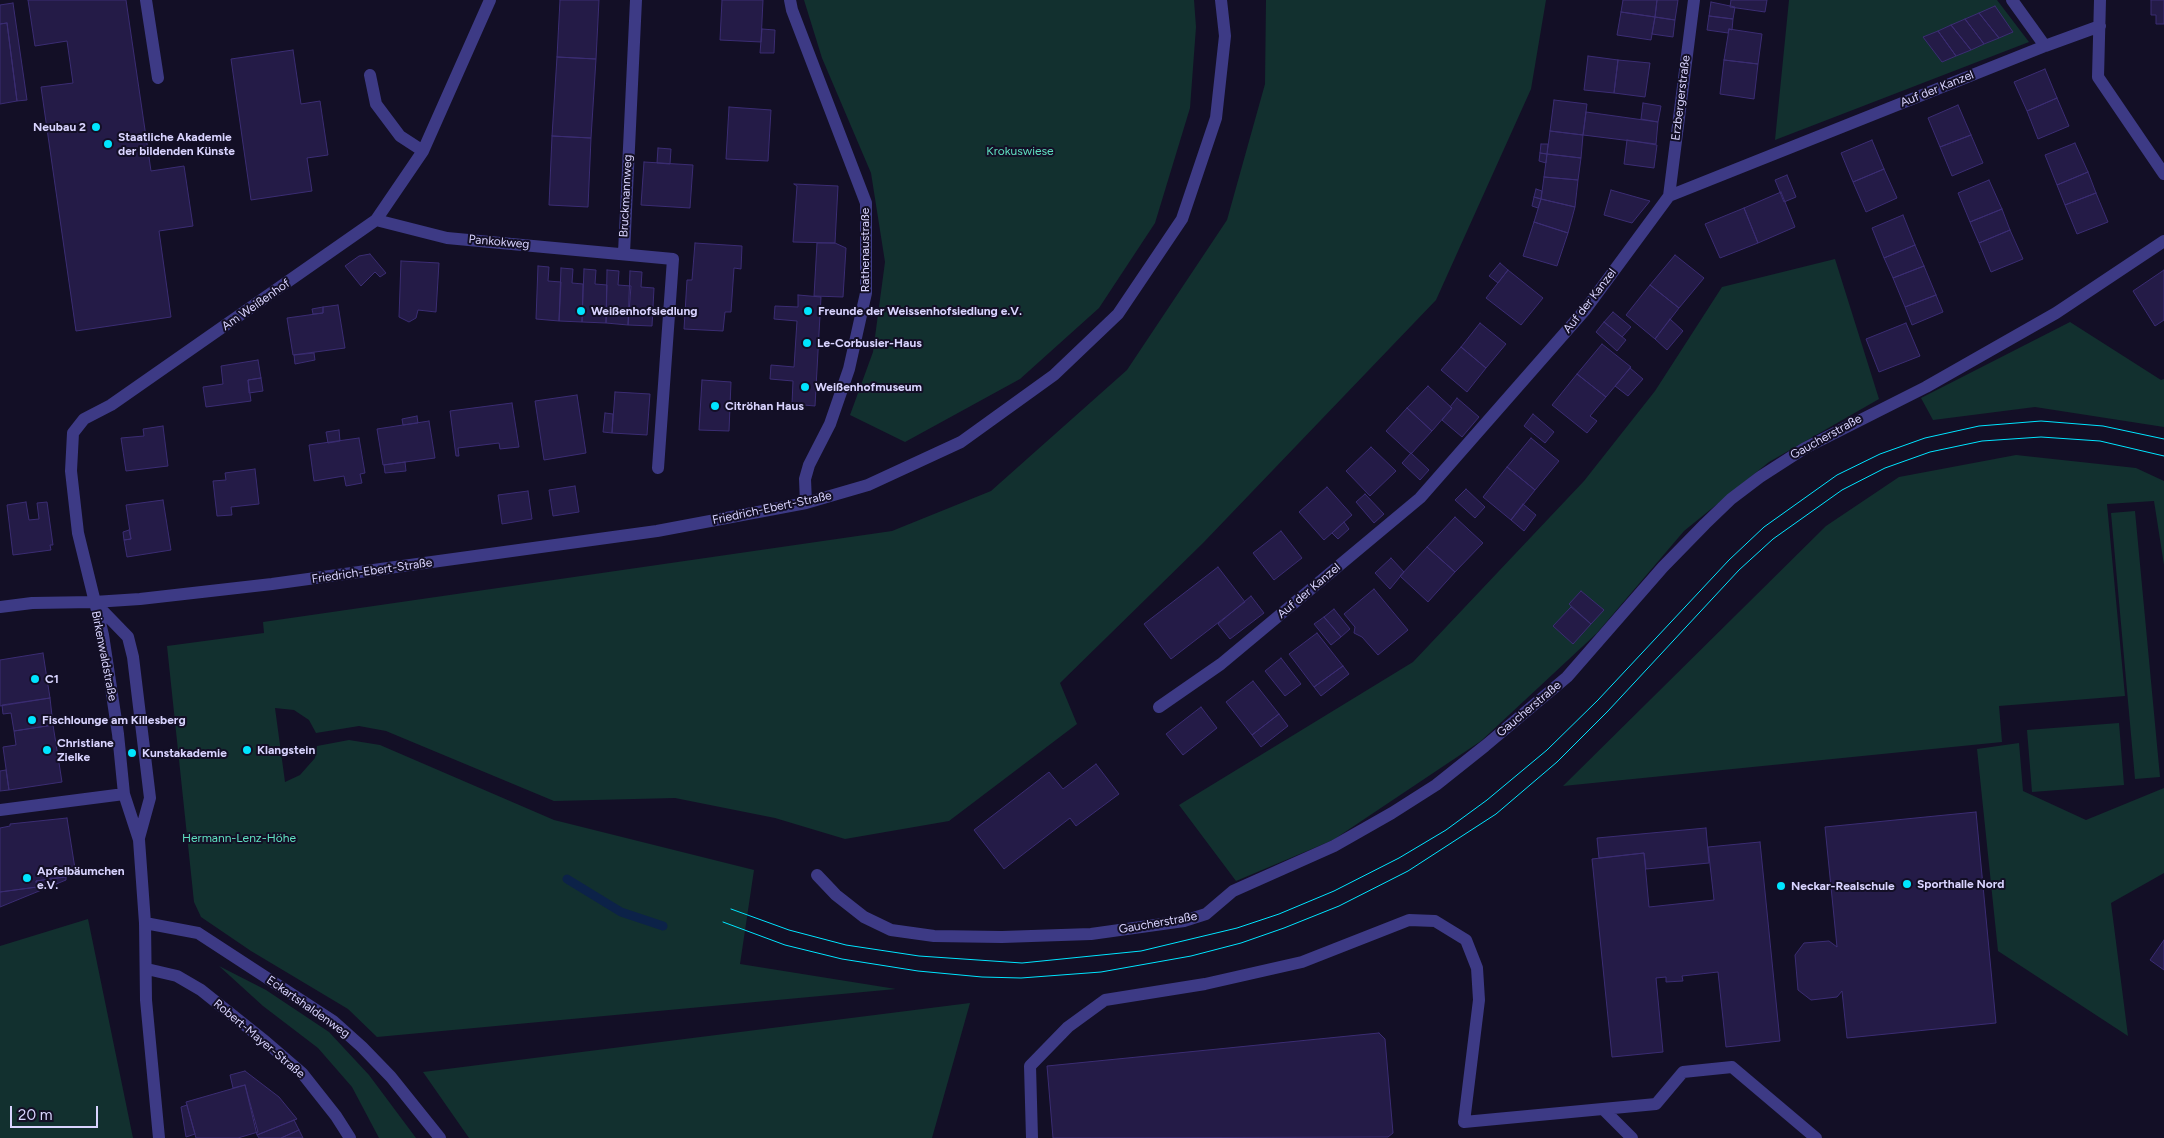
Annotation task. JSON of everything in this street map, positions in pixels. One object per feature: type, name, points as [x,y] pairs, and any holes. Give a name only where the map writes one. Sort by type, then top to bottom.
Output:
[{"type":"street","points":[[146,0],[158,78]]},
{"type":"street","name":"Am Weißenhof","points":[[94,602],[78,534],[71,471],[73,433],[84,419],[111,405],[376,220],[423,151],[490,0]]},
{"type":"street","name":"Bruckmannweg","points":[[636,0],[624,253],[673,259],[658,468]]},
{"type":"street","name":"Rathenaustraße","points":[[790,0],[792,10],[866,203],[866,292],[840,397],[830,424],[809,465],[805,479],[806,503]]},
{"type":"street","name":"Friedrich-Ebert-Straße","points":[[0,607],[32,602],[94,602],[272,584],[657,531],[806,503],[868,485],[961,442],[1054,375],[1118,314],[1182,219],[1216,118],[1224,36],[1221,0]]},
{"type":"street","name":"Erzbergerstraße","points":[[1669,196],[1694,0]]},
{"type":"street","points":[[2012,0],[2045,46]]},
{"type":"street","points":[[2100,0],[2098,77],[2164,174]]},
{"type":"street","name":"Auf der Kanzel","points":[[1159,707],[1221,664],[1420,498],[1585,310],[1669,196],[2045,46],[2100,26]]},
{"type":"street","points":[[370,76],[376,104],[400,136],[423,151]]},
{"type":"street","name":"Pankokweg","points":[[376,220],[447,238],[624,253]]},
{"type":"street","name":"Gaucherstraße","points":[[817,875],[836,895],[864,917],[891,930],[934,936],[1002,937],[1091,934],[1184,921],[1206,914],[1232,891],[1334,846],[1392,813],[1436,785],[1478,752],[1567,677],[1698,531],[1731,499],[1760,477],[1804,448],[1926,386],[2056,312],[2164,241]]},
{"type":"street","name":"Birkenwaldstraße","points":[[94,602],[107,661],[124,794],[139,840],[147,969],[146,1000],[159,1138]]},
{"type":"street","name":"Birkenwaldstraße","points":[[94,602],[128,637],[133,657],[150,798],[139,840]]},
{"type":"street","points":[[0,810],[124,794]]},
{"type":"street","points":[[1032,1138],[1030,1066],[1068,1027],[1105,1000],[1206,984],[1302,962],[1409,920],[1435,921],[1466,940],[1477,968],[1479,1000],[1464,1122],[1656,1104],[1683,1072],[1732,1067],[1816,1138]]},
{"type":"street","name":"Eckartshaldenweg","points":[[145,924],[198,932],[334,1021],[391,1077],[440,1138]]},
{"type":"street","name":"Robert-Mayer-Straße","points":[[147,969],[178,976],[201,990],[266,1042],[302,1073],[336,1116],[350,1138]]},
{"type":"street","points":[[1603,1109],[1632,1138]]},
{"type":"green space","name":"Krokuswiese","points":[[804,0],[1194,0],[1196,27],[1190,108],[1155,223],[1099,308],[1020,379],[905,442],[850,415],[873,352],[885,262],[871,173],[822,58]]},
{"type":"green space","name":"Hermann-Lenz-Höhe","points":[[1266,0],[1546,0],[1531,89],[1436,300],[1203,543],[1060,683],[1077,724],[949,821],[845,839],[775,818],[675,798],[554,801],[386,731],[359,726],[316,733],[309,720],[294,710],[275,708],[285,782],[300,775],[315,758],[317,746],[349,740],[380,745],[554,820],[754,870],[740,964],[896,989],[377,1037],[348,1009],[251,951],[201,917],[194,902],[167,646],[264,633],[263,622],[892,531],[991,491],[1127,370],[1227,220],[1265,84]]},
{"type":"green space","points":[[1789,0],[1997,0],[2029,42],[1775,140]]},
{"type":"green space","points":[[1835,259],[1879,399],[1769,462],[1684,531],[1597,633],[1481,741],[1333,840],[1236,881],[1179,805],[1413,662],[1584,481],[1655,391],[1722,287]]},
{"type":"green space","points":[[2070,322],[2161,380],[2164,379],[2164,427],[2035,407],[1933,420],[1921,398]]},
{"type":"green space","points":[[2016,455],[2136,468],[2164,481],[2164,565],[2154,501],[2107,504],[2125,696],[1999,706],[2002,742],[1563,786],[1826,526],[1899,477]]},
{"type":"green space","points":[[2135,511],[2160,777],[2135,779],[2111,513]]},
{"type":"green space","points":[[2119,723],[2124,785],[2032,792],[2027,730]]},
{"type":"green space","points":[[2019,743],[2023,791],[2086,820],[2164,788],[2164,873],[2111,903],[2128,1036],[1998,951],[1977,749]]},
{"type":"green space","points":[[88,919],[133,1138],[0,1138],[0,946]]},
{"type":"green space","points":[[219,966],[266,990],[329,1032],[369,1075],[416,1138],[379,1138],[352,1087],[318,1048],[263,1006]]},
{"type":"green space","points":[[970,1003],[932,1138],[469,1138],[423,1072]]},
{"type":"building","name":"Neubau 2","points":[[28,0],[126,0],[151,171],[184,166],[193,226],[159,231],[171,317],[76,331],[41,87],[73,83],[67,41],[35,46]]},
{"type":"building","points":[[560,0],[599,0],[596,59],[557,57]]},
{"type":"building","points":[[722,0],[763,0],[761,42],[720,40]]},
{"type":"building","points":[[1623,0],[1657,0],[1655,17],[1621,12]]},
{"type":"building","points":[[1657,0],[1678,0],[1675,20],[1655,17]]},
{"type":"building","points":[[1731,0],[1767,0],[1765,12],[1730,7]]},
{"type":"building","points":[[2151,0],[2164,0],[2164,24],[2156,24],[2156,15],[2151,15]]},
{"type":"building","points":[[1711,2],[1735,7],[1733,19],[1709,16]]},
{"type":"building","points":[[13,3],[27,100],[17,101],[7,23],[0,24],[0,5]]},
{"type":"building","points":[[1995,6],[2013,32],[1999,38],[1979,13]]},
{"type":"building","points":[[1621,12],[1655,17],[1651,40],[1617,35]]},
{"type":"building","points":[[1979,13],[1999,38],[1984,44],[1965,19]]},
{"type":"building","points":[[1709,16],[1733,19],[1732,30],[1729,29],[1728,33],[1707,30]]},
{"type":"building","points":[[1655,17],[1675,20],[1673,37],[1652,34]]},
{"type":"building","points":[[1965,19],[1984,44],[1971,50],[1951,25]]},
{"type":"building","points":[[7,23],[17,101],[0,104],[0,24]]},
{"type":"building","points":[[1951,25],[1971,50],[1956,56],[1938,31]]},
{"type":"building","points":[[762,29],[775,30],[774,53],[760,53]]},
{"type":"building","points":[[1729,29],[1762,34],[1758,64],[1724,60]]},
{"type":"building","points":[[1938,31],[1956,56],[1942,62],[1923,37]]},
{"type":"building","points":[[293,50],[301,104],[320,101],[328,155],[307,158],[312,191],[251,200],[231,59]]},
{"type":"building","points":[[1588,56],[1618,60],[1614,93],[1584,90]]},
{"type":"building","points":[[557,57],[596,59],[591,138],[552,136]]},
{"type":"building","points":[[1618,60],[1650,63],[1645,97],[1614,93]]},
{"type":"building","points":[[1724,60],[1758,64],[1754,99],[1720,94]]},
{"type":"building","points":[[2045,69],[2057,98],[2027,111],[2014,82]]},
{"type":"building","points":[[2057,98],[2069,126],[2038,139],[2027,111]]},
{"type":"building","points":[[1554,100],[1587,104],[1583,135],[1550,131]]},
{"type":"building","points":[[1643,103],[1661,106],[1658,122],[1641,119]]},
{"type":"building","points":[[1958,105],[1971,135],[1940,147],[1928,118]]},
{"type":"building","points":[[729,107],[771,110],[768,161],[726,159]]},
{"type":"building","points":[[1586,112],[1658,122],[1656,144],[1583,135]]},
{"type":"building","points":[[1550,131],[1583,135],[1581,158],[1547,154]]},
{"type":"building","points":[[1971,135],[1983,163],[1952,176],[1940,147]]},
{"type":"building","points":[[552,136],[591,138],[588,207],[549,205]]},
{"type":"building","points":[[1627,140],[1657,145],[1654,168],[1624,164]]},
{"type":"building","points":[[1872,140],[1884,169],[1853,182],[1841,153]]},
{"type":"building","points":[[2075,143],[2088,172],[2057,185],[2045,155]]},
{"type":"building","points":[[1541,144],[1548,144],[1547,154],[1540,153]]},
{"type":"building","points":[[658,148],[671,149],[670,164],[657,163]]},
{"type":"building","points":[[1540,153],[1547,154],[1546,163],[1539,161]]},
{"type":"building","points":[[1547,154],[1581,158],[1578,180],[1544,177]]},
{"type":"building","points":[[644,162],[693,165],[690,208],[641,205]]},
{"type":"building","points":[[1884,169],[1897,198],[1866,212],[1853,182]]},
{"type":"building","points":[[2088,172],[2096,193],[2065,205],[2057,185]]},
{"type":"building","points":[[1787,175],[1796,197],[1784,202],[1775,180]]},
{"type":"building","points":[[1544,177],[1578,180],[1575,207],[1541,199]]},
{"type":"building","points":[[1989,180],[2002,209],[1970,222],[1958,193]]},
{"type":"building","points":[[794,184],[838,186],[835,243],[793,242],[797,186]]},
{"type":"building","points":[[1536,189],[1542,191],[1541,199],[1534,197]]},
{"type":"building","points":[[1611,190],[1650,201],[1632,223],[1604,215]]},
{"type":"building","points":[[1781,192],[1795,227],[1758,243],[1744,208]]},
{"type":"building","points":[[2096,193],[2108,222],[2077,234],[2065,205]]},
{"type":"building","points":[[1534,197],[1541,199],[1538,208],[1532,206]]},
{"type":"building","points":[[1541,199],[1575,207],[1568,233],[1534,222]]},
{"type":"building","points":[[1744,208],[1758,243],[1720,258],[1705,224]]},
{"type":"building","points":[[2002,209],[2010,230],[1979,243],[1970,222]]},
{"type":"building","points":[[1903,215],[1915,245],[1884,258],[1872,228]]},
{"type":"building","points":[[1534,222],[1568,233],[1557,266],[1523,256]]},
{"type":"building","points":[[2010,230],[2023,259],[1991,272],[1979,243]]},
{"type":"building","points":[[695,243],[742,246],[741,269],[734,268],[731,312],[725,312],[723,331],[684,329],[687,280],[692,280]]},
{"type":"building","points":[[817,243],[835,243],[846,248],[843,297],[814,296]]},
{"type":"building","points":[[1915,245],[1924,266],[1893,278],[1884,258]]},
{"type":"building","points":[[370,254],[386,273],[380,277],[375,272],[361,286],[345,266],[359,256]]},
{"type":"building","points":[[1675,255],[1704,278],[1679,308],[1650,285]]},
{"type":"building","points":[[401,261],[439,263],[436,312],[418,310],[416,318],[409,322],[399,317]]},
{"type":"building","points":[[1500,263],[1508,270],[1498,283],[1489,276]]},
{"type":"building","points":[[538,266],[549,267],[548,281],[561,282],[559,321],[536,319]]},
{"type":"building","points":[[1924,266],[1936,295],[1905,307],[1893,278]]},
{"type":"building","points":[[561,268],[573,269],[572,283],[583,284],[582,322],[559,321]]},
{"type":"building","points":[[584,269],[596,270],[595,284],[607,285],[606,323],[582,322]]},
{"type":"building","points":[[607,270],[619,271],[618,285],[631,286],[628,325],[606,323]]},
{"type":"building","points":[[1508,270],[1543,298],[1521,325],[1486,298]]},
{"type":"building","points":[[2164,270],[2164,320],[2155,326],[2133,291]]},
{"type":"building","points":[[630,271],[642,272],[641,287],[654,288],[652,326],[628,325]]},
{"type":"building","points":[[1650,285],[1679,308],[1655,339],[1626,315]]},
{"type":"building","name":"Le-Corbusier-Haus","points":[[798,295],[821,297],[815,406],[792,404],[793,381],[770,379],[771,365],[794,367],[797,321],[774,319],[775,306],[798,307]]},
{"type":"building","points":[[1936,295],[1943,312],[1912,325],[1905,307]]},
{"type":"building","points":[[338,305],[345,348],[293,355],[287,318],[323,313],[323,307]]},
{"type":"building","points":[[323,307],[323,313],[313,314],[312,309]]},
{"type":"building","points":[[1613,312],[1631,327],[1622,337],[1604,322]]},
{"type":"building","points":[[1670,319],[1683,331],[1667,350],[1655,339]]},
{"type":"building","points":[[1604,322],[1626,340],[1617,351],[1596,332]]},
{"type":"building","points":[[1480,323],[1506,344],[1486,368],[1461,347]]},
{"type":"building","points":[[1906,323],[1920,356],[1879,372],[1866,339]]},
{"type":"building","points":[[1602,344],[1631,367],[1606,397],[1577,374]]},
{"type":"building","points":[[1461,347],[1486,368],[1467,392],[1441,370]]},
{"type":"building","points":[[314,353],[315,360],[295,364],[294,355]]},
{"type":"building","points":[[258,360],[261,378],[248,380],[251,401],[206,407],[203,387],[223,384],[221,366]]},
{"type":"building","points":[[1630,368],[1643,379],[1628,396],[1615,386]]},
{"type":"building","points":[[1577,374],[1606,397],[1590,416],[1597,421],[1587,433],[1552,405]]},
{"type":"building","points":[[261,378],[263,391],[249,393],[248,380]]},
{"type":"building","name":"Citröhan Haus","points":[[702,380],[731,382],[729,431],[699,430]]},
{"type":"building","points":[[1428,386],[1452,408],[1432,431],[1407,408]]},
{"type":"building","points":[[615,392],[650,394],[647,435],[612,433]]},
{"type":"building","points":[[577,395],[586,453],[544,460],[535,401]]},
{"type":"building","points":[[1457,398],[1479,417],[1462,437],[1442,420],[1452,408],[1450,407]]},
{"type":"building","points":[[512,403],[519,447],[500,449],[499,443],[458,448],[459,456],[456,456],[450,411]]},
{"type":"building","points":[[1407,408],[1432,431],[1411,454],[1386,431]]},
{"type":"building","points":[[605,413],[613,414],[612,433],[603,432]]},
{"type":"building","points":[[1533,414],[1554,432],[1545,443],[1524,426]]},
{"type":"building","points":[[417,416],[418,423],[403,425],[402,419]]},
{"type":"building","points":[[429,421],[435,458],[383,465],[377,429]]},
{"type":"building","points":[[163,426],[168,466],[126,471],[121,438],[144,436],[143,429]]},
{"type":"building","points":[[339,430],[340,441],[328,443],[326,432]]},
{"type":"building","points":[[359,438],[365,473],[360,474],[362,483],[346,486],[344,476],[314,481],[309,445]]},
{"type":"building","points":[[1531,438],[1559,461],[1535,490],[1507,467]]},
{"type":"building","points":[[1371,447],[1396,471],[1370,496],[1346,471]]},
{"type":"building","points":[[1411,453],[1429,470],[1420,480],[1402,463]]},
{"type":"building","points":[[405,462],[406,471],[385,473],[384,465]]},
{"type":"building","points":[[1507,467],[1535,490],[1511,520],[1483,497]]},
{"type":"building","points":[[255,469],[259,504],[231,507],[232,515],[217,516],[213,481],[226,480],[225,473]]},
{"type":"building","points":[[575,486],[579,512],[553,516],[549,490]]},
{"type":"building","points":[[1327,487],[1352,515],[1324,540],[1299,512]]},
{"type":"building","points":[[1466,489],[1485,507],[1475,518],[1455,500]]},
{"type":"building","points":[[528,491],[532,519],[502,524],[498,495]]},
{"type":"building","points":[[1365,494],[1384,514],[1374,523],[1356,502]]},
{"type":"building","points":[[163,500],[171,550],[127,557],[124,540],[131,539],[126,505]]},
{"type":"building","points":[[26,502],[29,520],[39,519],[37,503],[47,502],[53,545],[50,545],[51,550],[13,555],[7,505]]},
{"type":"building","points":[[1523,504],[1536,515],[1524,531],[1511,520]]},
{"type":"building","points":[[1455,517],[1483,543],[1455,572],[1427,547]]},
{"type":"building","points":[[1344,522],[1349,529],[1338,539],[1332,533]]},
{"type":"building","points":[[129,530],[131,539],[124,540],[123,532]]},
{"type":"building","points":[[1281,531],[1302,558],[1274,580],[1253,553]]},
{"type":"building","points":[[1427,547],[1455,572],[1428,602],[1400,576]]},
{"type":"building","points":[[1391,558],[1404,572],[1390,589],[1375,573]]},
{"type":"building","points":[[1218,567],[1245,602],[1171,659],[1144,624]]},
{"type":"building","points":[[1374,589],[1408,630],[1378,655],[1362,637],[1354,633],[1355,627],[1344,614]]},
{"type":"building","points":[[1581,591],[1604,610],[1591,624],[1569,604]]},
{"type":"building","points":[[1251,596],[1264,613],[1230,639],[1218,624]]},
{"type":"building","points":[[1571,607],[1591,624],[1573,644],[1553,626]]},
{"type":"building","points":[[1334,609],[1350,629],[1341,637],[1324,617]]},
{"type":"building","points":[[1324,617],[1341,637],[1331,645],[1314,624]]},
{"type":"building","points":[[1317,633],[1343,666],[1314,687],[1289,654]]},
{"type":"building","points":[[43,653],[50,698],[0,706],[0,660]]},
{"type":"building","points":[[1281,658],[1301,684],[1285,696],[1265,671]]},
{"type":"building","points":[[1343,666],[1349,674],[1321,696],[1314,687]]},
{"type":"building","points":[[1253,681],[1279,714],[1252,735],[1226,702]]},
{"type":"building","name":"Fischlounge am Killesberg","points":[[50,698],[53,725],[14,731],[11,713],[3,714],[2,705]]},
{"type":"building","points":[[1201,707],[1217,728],[1183,755],[1166,734]]},
{"type":"building","points":[[1279,714],[1288,726],[1261,747],[1252,735]]},
{"type":"building","points":[[53,725],[62,782],[9,790],[3,747],[16,745],[14,731]]},
{"type":"building","points":[[1096,764],[1119,794],[1076,826],[1070,818],[1004,869],[974,830],[1049,772],[1063,789]]},
{"type":"building","points":[[6,770],[9,790],[0,791],[0,771]]},
{"type":"building","name":"Sporthalle Nord","points":[[1976,812],[1996,1023],[1847,1038],[1842,991],[1837,997],[1811,1000],[1798,990],[1795,955],[1804,943],[1829,941],[1837,947],[1825,827]]},
{"type":"building","points":[[67,818],[76,875],[36,881],[37,887],[0,892],[0,828],[10,826],[10,824]]},
{"type":"building","points":[[1706,828],[1709,863],[1646,869],[1644,853],[1599,858],[1597,838]]},
{"type":"building","points":[[1760,842],[1780,1041],[1726,1047],[1718,972],[1682,976],[1683,981],[1666,982],[1666,977],[1656,978],[1663,1052],[1612,1057],[1592,859],[1644,853],[1649,907],[1714,900],[1708,847]]},
{"type":"building","points":[[66,877],[66,880],[0,907],[0,892],[37,887],[36,881]]},
{"type":"building","points":[[2164,940],[2164,970],[2150,960]]},
{"type":"building","points":[[1379,1033],[1385,1039],[1393,1133],[1388,1137],[1053,1138],[1047,1066]]},
{"type":"building","points":[[245,1071],[279,1097],[297,1119],[257,1135],[245,1085],[233,1088],[230,1075]]},
{"type":"building","points":[[245,1085],[258,1132],[238,1138],[196,1138],[186,1102]]},
{"type":"building","points":[[187,1105],[195,1134],[186,1137],[181,1107]]},
{"type":"building","points":[[294,1120],[299,1130],[281,1138],[259,1138],[257,1135]]},
{"type":"building","points":[[299,1130],[303,1138],[281,1138]]},
{"type":"waterway","points":[[567,879],[621,912],[663,926]]},
{"type":"tram line","points":[[731,909],[789,930],[846,945],[919,956],[1022,963],[1141,951],[1237,928],[1279,914],[1334,891],[1399,858],[1446,830],[1487,800],[1547,750],[1598,700],[1729,560],[1764,527],[1837,475],[1880,454],[1925,438],[1979,426],[2041,421],[2103,426],[2164,439]]},
{"type":"tram line","points":[[723,922],[785,945],[842,959],[918,971],[982,977],[1021,978],[1101,972],[1191,956],[1241,943],[1339,906],[1408,871],[1496,814],[1557,762],[1608,711],[1739,570],[1773,539],[1842,490],[1885,468],[1930,452],[1982,441],[2041,437],[2100,441],[2164,456]]},
{"type":"place","name":"Neubau 2","points":[[96,127]]},
{"type":"place","name":"Staatliche Akademie der bildenden Künste","points":[[108,144]]},
{"type":"place","name":"Weißenhofsiedlung","points":[[581,311]]},
{"type":"place","name":"Freunde der Weissenhofsiedlung e.V.","points":[[808,311]]},
{"type":"place","name":"Le-Corbusier-Haus","points":[[807,343]]},
{"type":"place","name":"Weißenhofmuseum","points":[[805,387]]},
{"type":"place","name":"Citröhan Haus","points":[[715,406]]},
{"type":"place","name":"C1","points":[[35,679]]},
{"type":"place","name":"Fischlounge am Killesberg","points":[[32,720]]},
{"type":"place","name":"Christiane Zielke","points":[[47,750]]},
{"type":"place","name":"Klangstein","points":[[247,750]]},
{"type":"place","name":"Kunstakademie","points":[[132,753]]},
{"type":"place","name":"Apfelbäumchen e.V.","points":[[27,878]]},
{"type":"place","name":"Sporthalle Nord","points":[[1907,884]]},
{"type":"place","name":"Neckar-Realschule","points":[[1781,886]]}]
